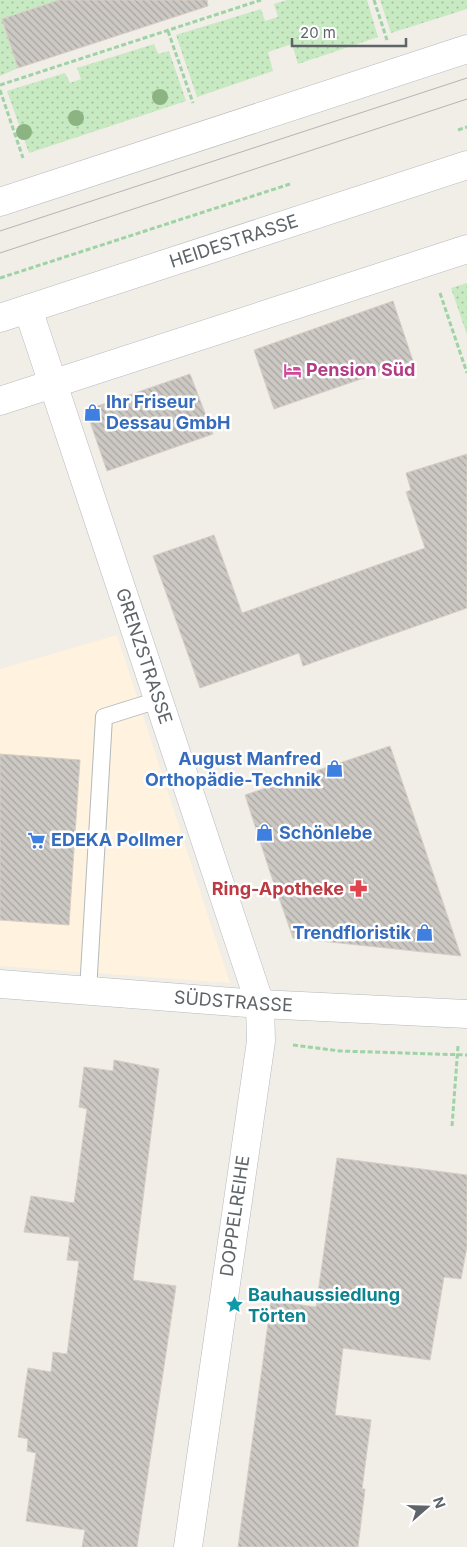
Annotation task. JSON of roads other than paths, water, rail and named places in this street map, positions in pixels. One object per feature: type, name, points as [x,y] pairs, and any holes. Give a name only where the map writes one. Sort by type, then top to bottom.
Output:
[{"type":"street","points":[[0,202],[467,50]]},
{"type":"street","name":"HEIDESTRASSE","points":[[0,318],[467,165]]},
{"type":"street","points":[[0,401],[467,249]]},
{"type":"street","name":"GRENZSTRASSE","points":[[28,309],[260,1004]]},
{"type":"street","name":"SÜDSTRASSE","points":[[0,984],[260,1004],[464,1014]]},
{"type":"street","name":"DOPPELREIHE","points":[[188,1547],[260,1042],[260,1004]]},
{"type":"lane","points":[[88,991],[104,717],[158,700]]},
{"type":"tram line","points":[[0,231],[467,78]]},
{"type":"tram line","points":[[0,253],[467,99]]},
{"type":"place","name":"Pension Süd","points":[[292,370]]},
{"type":"place","name":"Ihr Friseur Dessau GmbH","points":[[92,412]]},
{"type":"place","name":"August Manfred Orthopädie-Technik","points":[[335,769]]},
{"type":"place","name":"Schönlebe","points":[[265,833]]},
{"type":"place","name":"EDEKA Pollmer","points":[[37,840]]},
{"type":"place","name":"Ring-Apotheke","points":[[358,889]]},
{"type":"place","name":"Trendfloristik","points":[[425,933]]},
{"type":"place","name":"Bauhaussiedlung Törten","points":[[234,1305]]}]
